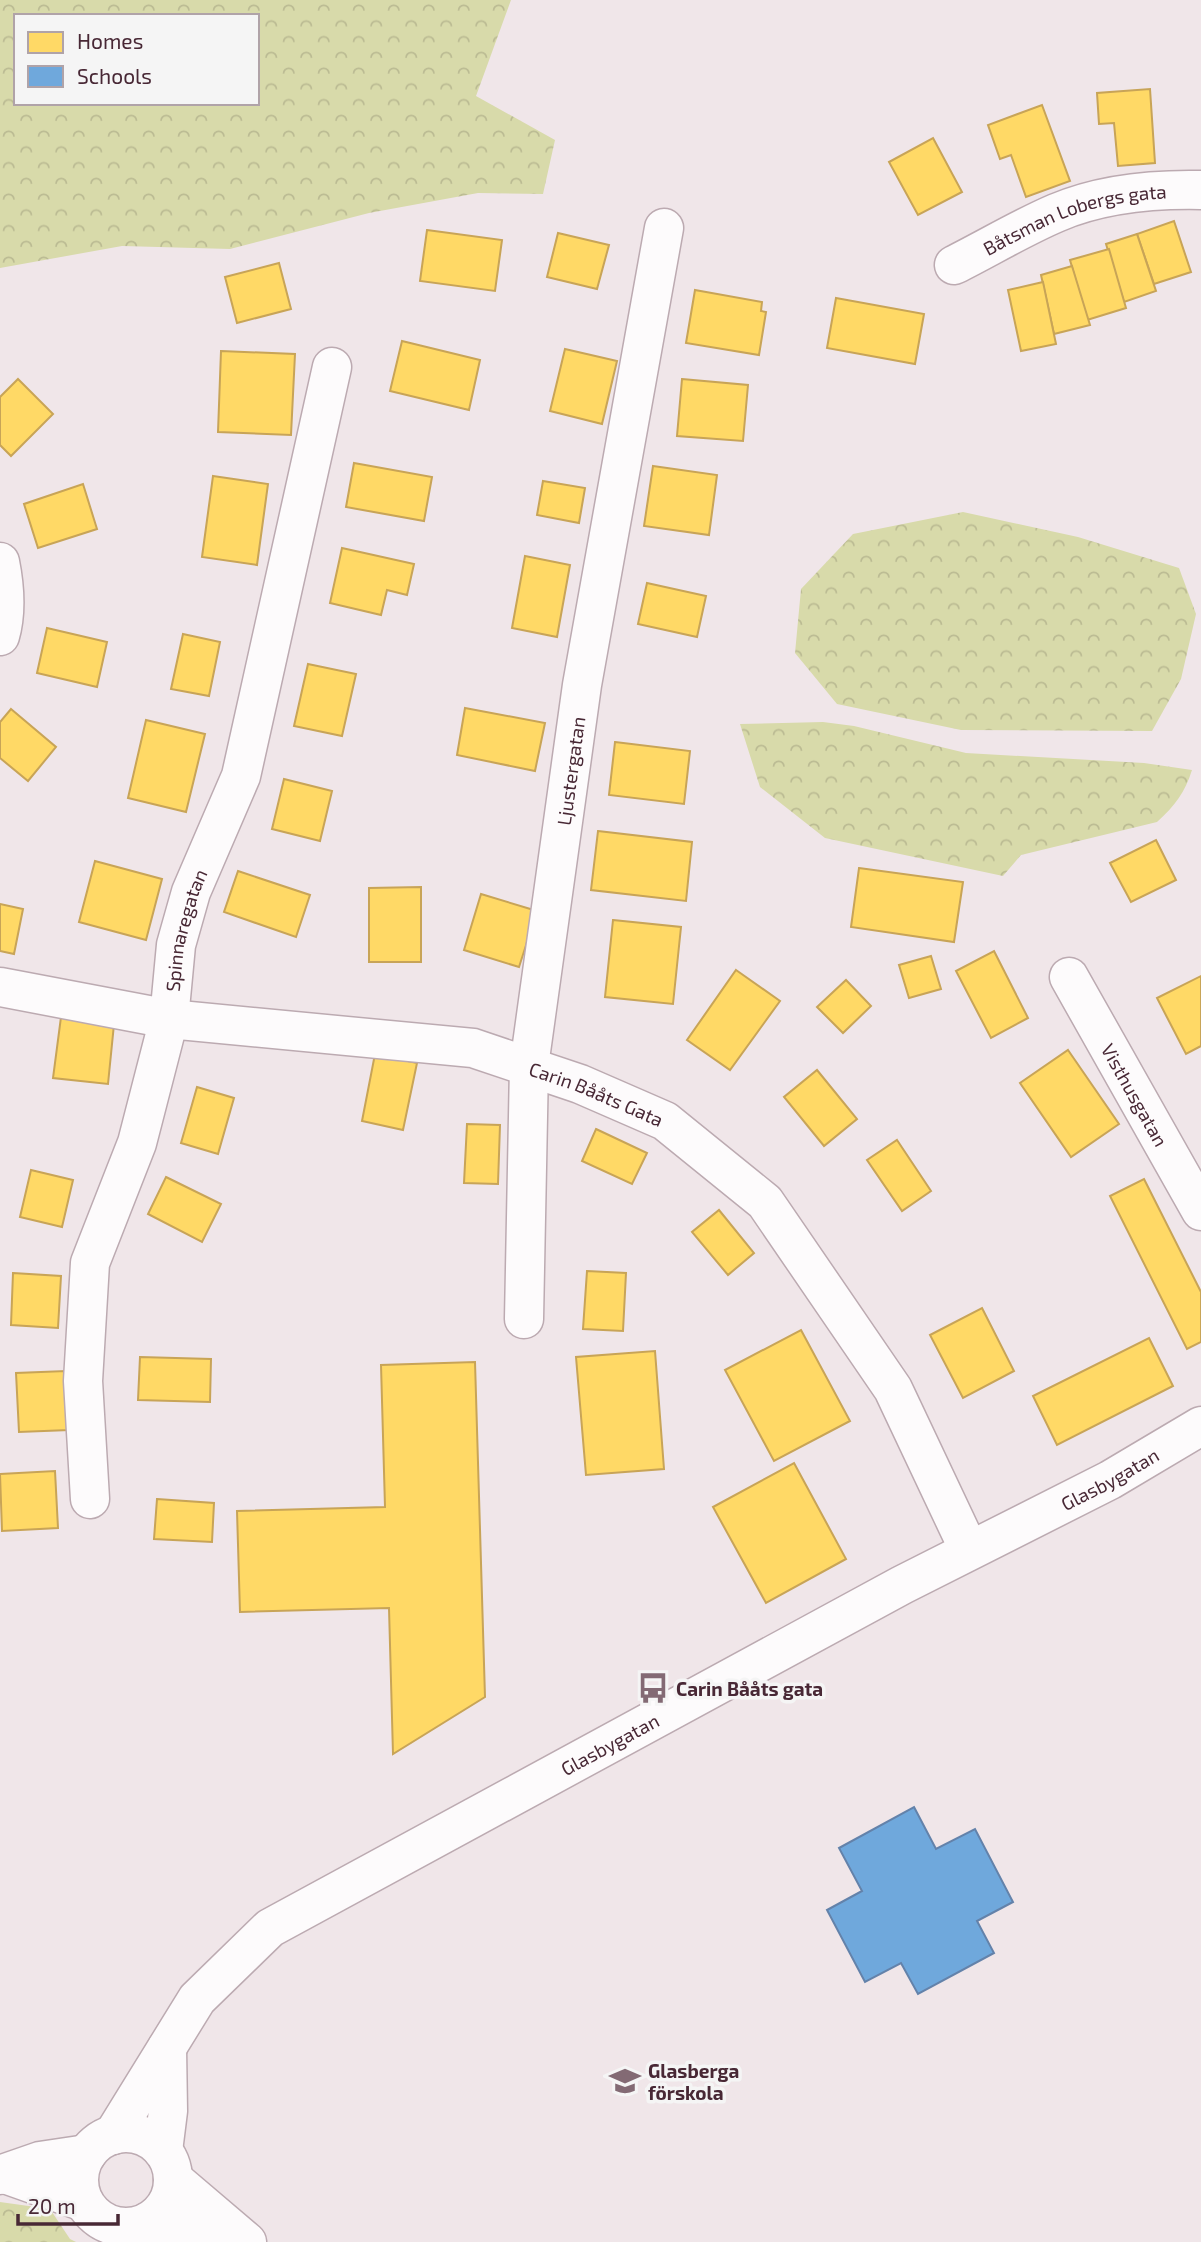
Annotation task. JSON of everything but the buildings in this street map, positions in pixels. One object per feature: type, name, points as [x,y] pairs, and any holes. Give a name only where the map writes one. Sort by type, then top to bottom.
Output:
[{"type":"street","name":"Båtsman Lobergs gata","points":[[954,265],[1057,213],[1094,201],[1160,191],[1201,190]]},
{"type":"street","name":"Ljustergatan","points":[[524,1319],[529,1066],[582,685],[664,228]]},
{"type":"street","name":"Spinnaregatan","points":[[90,1499],[83,1381],[90,1263],[137,1143],[169,1018],[176,946],[191,892],[241,776],[332,367]]},
{"type":"street","points":[[0,562],[4,580],[5,611],[0,636]]},
{"type":"street","name":"Visthusgatan","points":[[1069,977],[1201,1211]]},
{"type":"street","name":"Carin Bååts Gata","points":[[0,987],[169,1018],[473,1048],[580,1084],[666,1121],[765,1202],[893,1389],[969,1550]]},
{"type":"street","name":"Glasbygatan","points":[[100,2144],[167,2048],[197,1999],[270,1928],[969,1550],[1110,1480],[1201,1426]]},
{"type":"street","points":[[100,2144],[81,2165],[79,2177],[84,2202],[93,2214],[111,2225],[134,2227],[148,2222],[167,2204],[172,2192],[168,2165],[167,2048]]},
{"type":"street","points":[[3,2175],[127,2133],[141,2135],[152,2141],[168,2165],[245,2240]]},
{"type":"street","points":[[3,2175],[84,2202]]},
{"type":"street","points":[[148,2222],[195,2234],[245,2240]]},
{"type":"green space","points":[[0,0],[511,0],[476,96],[555,140],[543,194],[478,193],[369,213],[230,249],[122,246],[0,268]]},
{"type":"green space","points":[[963,512],[1078,537],[1179,568],[1196,614],[1181,679],[1152,731],[961,730],[837,704],[795,653],[801,589],[853,534]]},
{"type":"green space","points":[[823,722],[854,726],[966,753],[1144,763],[1192,770],[1179,798],[1157,822],[1021,855],[1003,876],[825,838],[760,787],[740,724]]},
{"type":"green space","points":[[0,2202],[50,2209],[70,2239],[76,2242],[0,2242]]},
{"type":"place","name":"Carin Bååts gata","points":[[653,1688]]},
{"type":"place","name":"Glasberga förskola","points":[[625,2081]]}]
